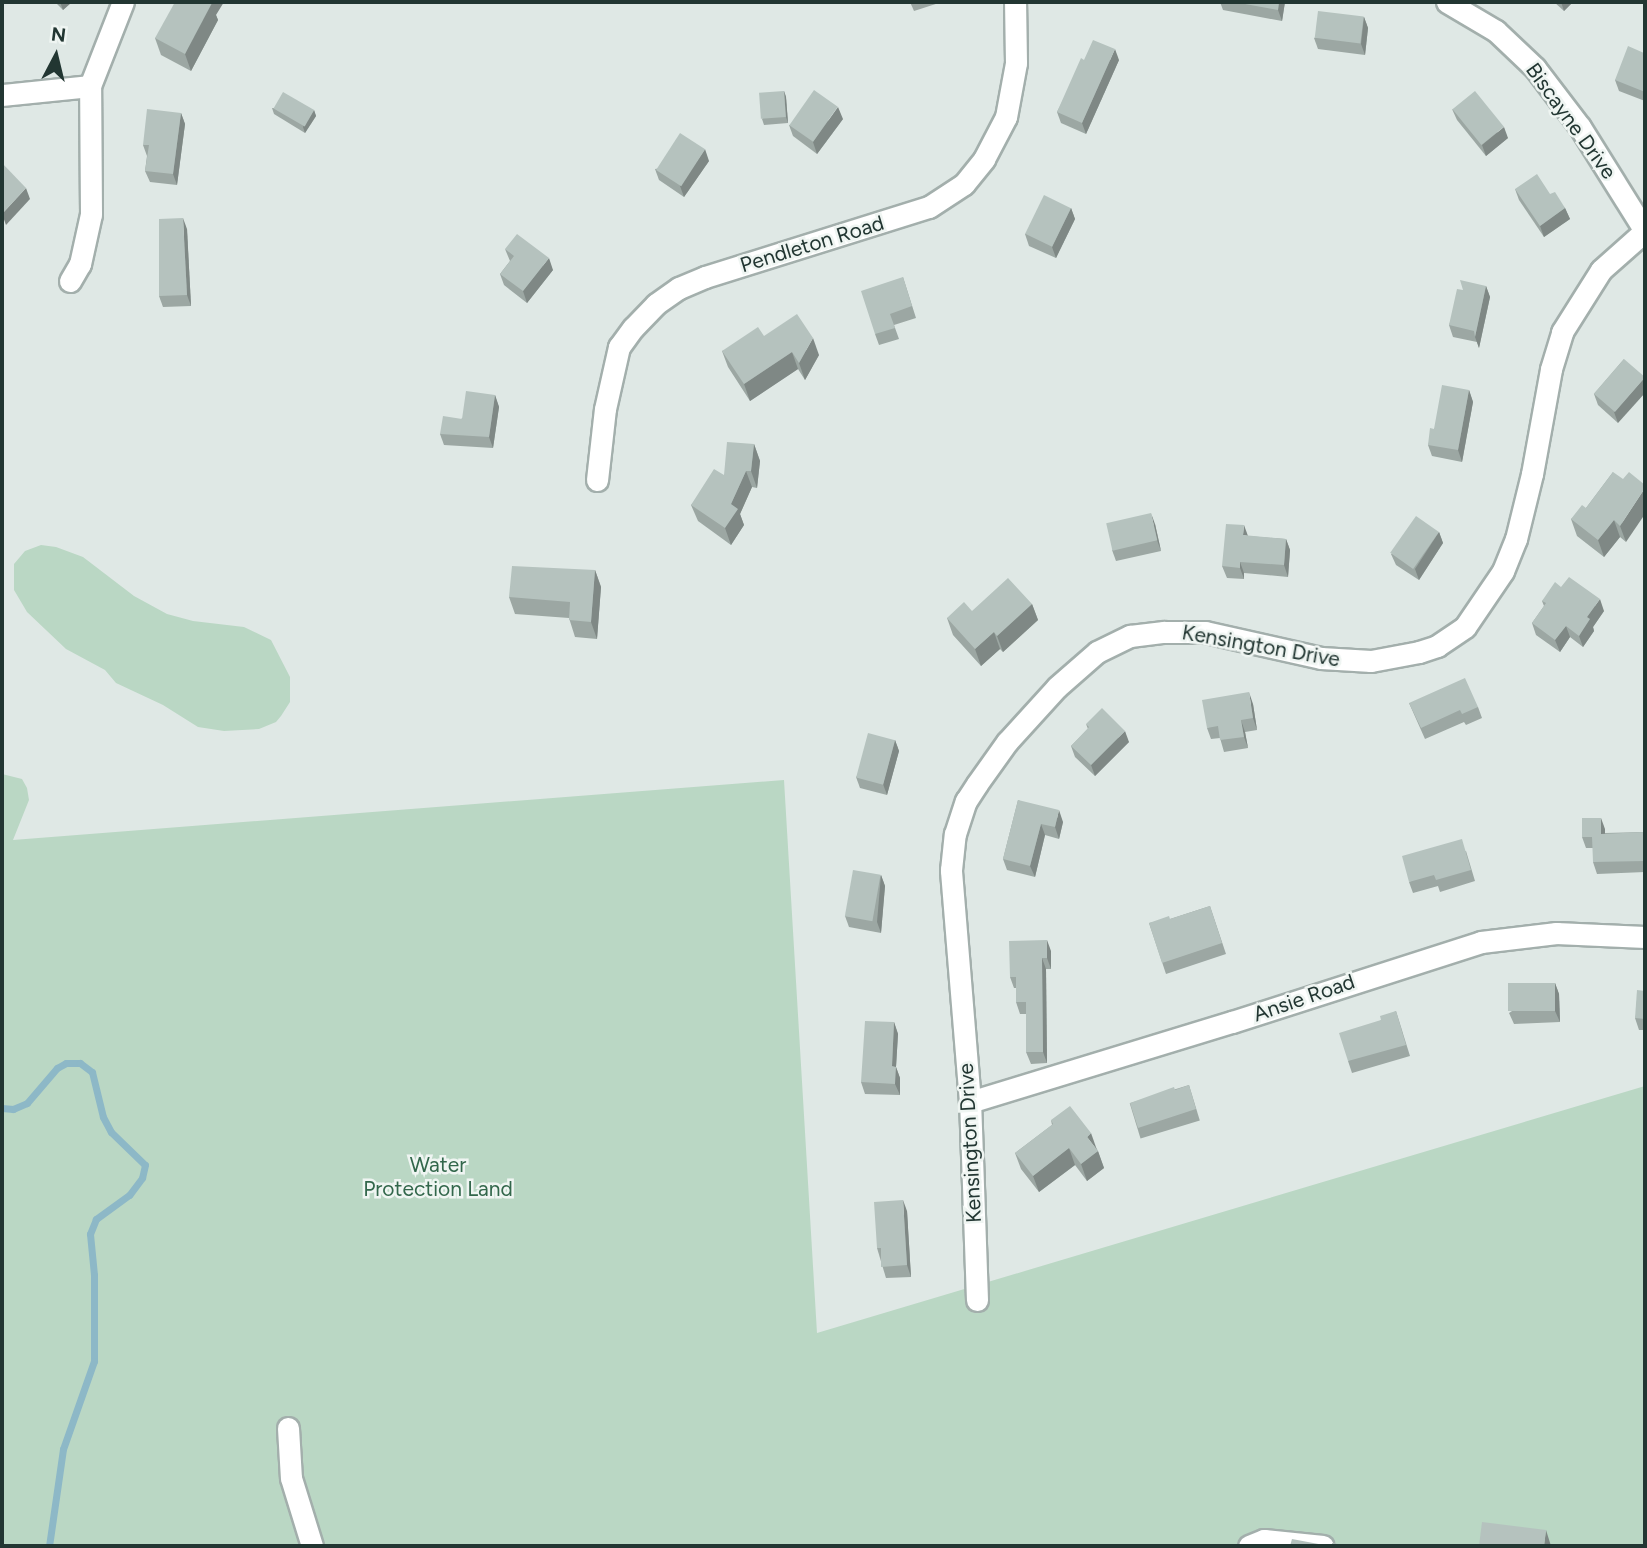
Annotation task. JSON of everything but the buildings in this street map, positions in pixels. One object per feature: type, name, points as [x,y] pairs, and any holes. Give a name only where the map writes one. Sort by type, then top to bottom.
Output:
[{"type":"street","points":[[70,281],[80,264],[91,214],[90,86],[123,2]]},
{"type":"street","name":"Pendleton Road","points":[[597,480],[605,409],[619,347],[656,304],[679,288],[705,277],[929,207],[964,184],[990,150],[1006,117],[1016,62],[1015,2]]},
{"type":"street","name":"Biscayne Drive","points":[[1447,2],[1496,31],[1535,68],[1580,127],[1645,231]]},
{"type":"street","points":[[2,95],[90,86]]},
{"type":"street","name":"Kensington Drive","points":[[977,1300],[970,1101],[951,870],[953,844],[967,801],[1007,742],[1080,665],[1097,652],[1130,636],[1164,632],[1205,632],[1321,658],[1371,661],[1406,656],[1428,649],[1465,627],[1503,571],[1516,540],[1551,369],[1562,332],[1601,270],[1645,231]]},
{"type":"street","name":"Ansie Road","points":[[970,1101],[1232,1022],[1481,942],[1556,933],[1645,937]]},
{"type":"street","points":[[288,1428],[291,1478],[312,1546]]},
{"type":"street","points":[[1249,1546],[1264,1540],[1324,1546]]},
{"type":"green space","points":[[41,545],[56,547],[83,557],[134,596],[167,614],[193,621],[244,627],[271,640],[290,677],[290,702],[281,716],[276,722],[259,729],[224,731],[198,727],[163,705],[116,683],[105,670],[66,649],[27,612],[14,590],[14,564],[25,551]]},
{"type":"green space","name":"Water Protection Land","points":[[2,774],[22,779],[29,800],[13,840],[784,780],[817,1333],[1645,1086],[1645,1546],[2,1546]]},
{"type":"waterway","points":[[2,1108],[13,1109],[27,1103],[57,1068],[66,1063],[80,1063],[92,1072],[103,1117],[111,1132],[145,1165],[142,1178],[129,1195],[96,1219],[90,1234],[94,1275],[94,1361],[63,1449],[49,1546]]}]
